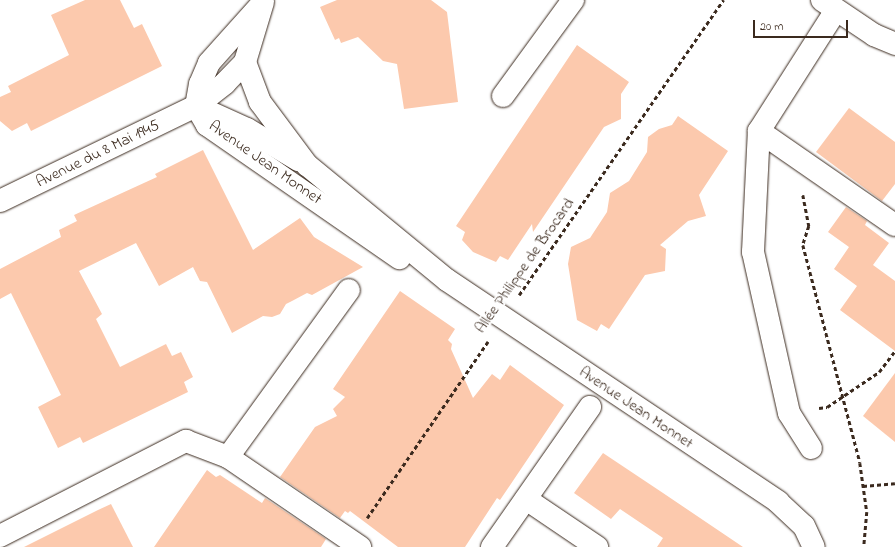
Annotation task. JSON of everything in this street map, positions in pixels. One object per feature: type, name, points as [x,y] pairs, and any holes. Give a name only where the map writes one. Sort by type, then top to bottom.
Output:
[{"type":"street","points":[[503,96],[573,0]]},
{"type":"street","name":"Avenue Jean Monnet","points":[[264,1],[209,63],[200,84],[196,106],[207,125],[408,264],[447,280]]},
{"type":"street","name":"Avenue Jean Monnet","points":[[264,1],[245,62],[260,102],[307,165],[447,280],[778,502],[804,526],[814,547]]},
{"type":"street","points":[[810,448],[789,413],[753,252],[759,131],[829,5],[874,35],[895,44]]},
{"type":"street","name":"Avenue du 8 Mai 1945","points":[[0,201],[196,106],[225,83],[245,62]]},
{"type":"street","points":[[196,106],[247,129],[307,165]]},
{"type":"street","points":[[759,131],[895,225]]},
{"type":"street","points":[[228,457],[349,290]]},
{"type":"street","points":[[492,547],[590,407]]},
{"type":"street","points":[[0,536],[186,441],[228,457],[356,544]]},
{"type":"street","points":[[526,499],[597,547]]},
{"type":"path","name":"Allée Philippe de Brocard","points":[[356,544],[504,318],[723,0]]},
{"type":"path","points":[[794,155],[809,226],[803,245],[844,395],[860,463],[867,512],[864,547]]},
{"type":"path","points":[[789,413],[826,407],[879,372],[894,352]]},
{"type":"path","points":[[864,486],[895,484]]},
{"type":"building","points":[[85,0],[120,0],[134,28],[142,24],[162,66],[31,131],[27,123],[12,131],[0,121],[0,97],[11,92],[8,86],[69,55],[51,15]]},
{"type":"building","points":[[337,0],[431,0],[447,12],[458,102],[404,109],[397,64],[383,61],[358,37],[341,43],[339,38],[335,40],[320,7]]},
{"type":"building","points":[[577,45],[629,82],[621,94],[621,119],[604,127],[533,232],[532,224],[508,260],[500,256],[496,262],[473,252],[462,240],[465,232],[456,226]]},
{"type":"building","points":[[849,108],[895,142],[895,184],[882,201],[816,152]]},
{"type":"building","points":[[678,116],[728,151],[699,195],[706,216],[688,221],[660,245],[666,249],[665,271],[645,275],[609,329],[601,324],[597,331],[577,320],[568,264],[571,247],[590,238],[607,212],[610,193],[629,181],[647,152],[648,137],[659,129],[672,125]]},
{"type":"building","points":[[203,150],[253,250],[300,218],[314,237],[363,267],[312,295],[307,293],[286,304],[280,314],[272,317],[263,316],[232,333],[207,282],[200,281],[193,267],[159,286],[136,243],[79,271],[102,314],[96,319],[120,367],[166,344],[172,356],[181,352],[193,377],[184,382],[188,392],[83,443],[80,437],[58,448],[38,407],[61,395],[11,293],[0,299],[0,269],[61,237],[59,230],[77,221],[74,215],[157,177],[155,174]]},
{"type":"building","points":[[846,207],[867,221],[865,225],[889,243],[873,265],[895,281],[895,351],[840,310],[857,286],[834,269],[849,247],[828,232]]},
{"type":"building","points":[[400,291],[455,329],[448,340],[452,344],[451,349],[473,398],[492,374],[500,380],[510,365],[564,405],[500,500],[497,498],[465,547],[398,547],[350,511],[348,513],[345,511],[340,518],[280,477],[315,427],[337,416],[333,409],[345,397],[333,389]]},
{"type":"building","points":[[895,373],[895,442],[863,416]]},
{"type":"building","points":[[603,453],[743,547],[657,547],[663,538],[620,509],[611,519],[574,493]]},
{"type":"building","points":[[207,470],[216,477],[220,475],[262,503],[265,498],[326,539],[321,547],[154,547]]},
{"type":"building","points":[[111,504],[133,547],[24,547],[98,510]]}]
